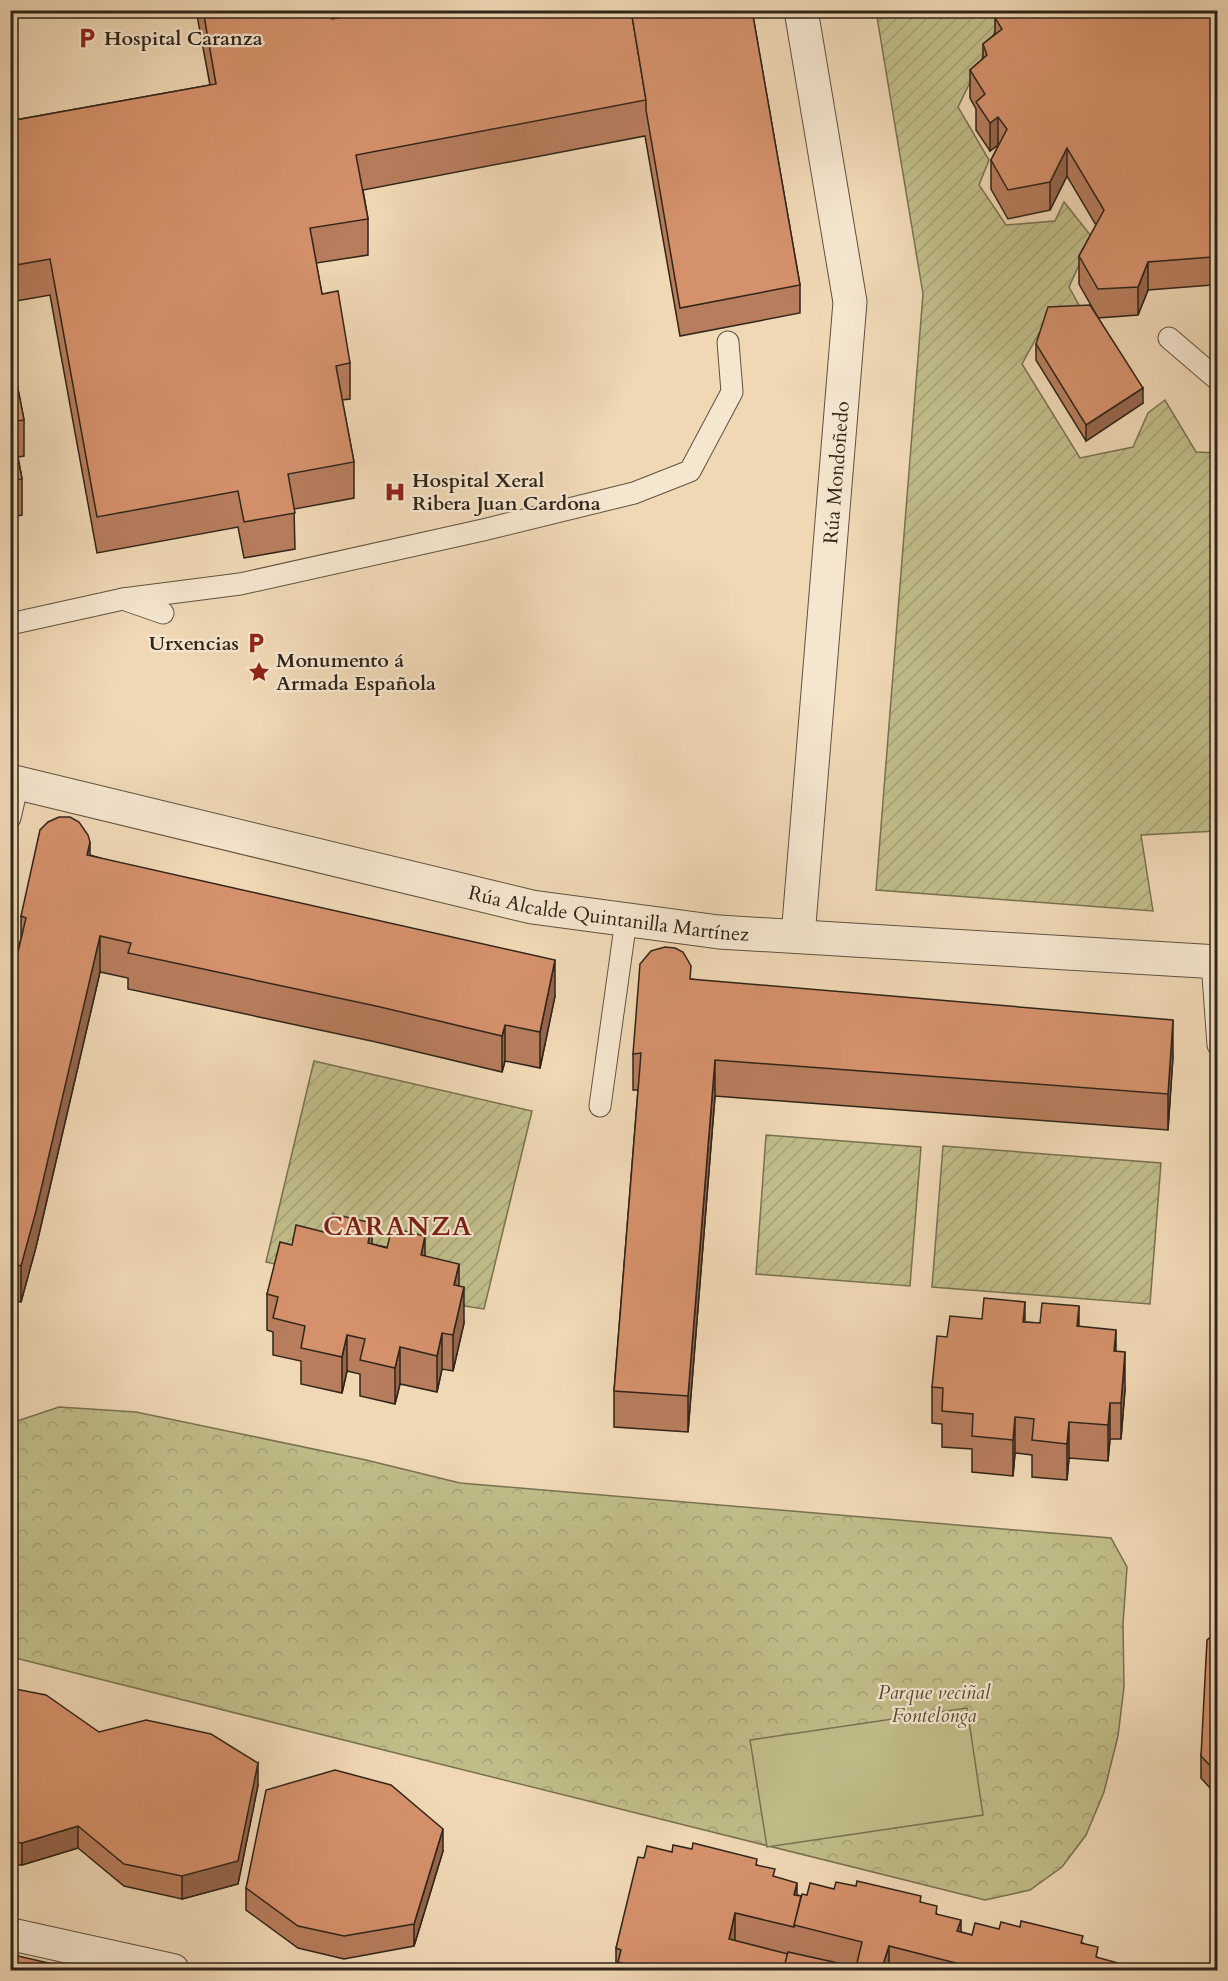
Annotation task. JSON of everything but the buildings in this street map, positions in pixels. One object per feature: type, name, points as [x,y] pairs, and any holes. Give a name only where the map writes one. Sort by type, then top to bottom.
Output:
[{"type":"street","name":"Rúa Mondoñedo","points":[[798,936],[850,302],[801,10]]},
{"type":"street","name":"Rúa Alcalde Quintanilla Martínez","points":[[14,782],[532,907],[719,932],[1215,962]]},
{"type":"street","points":[[10,1934],[172,1971]]},
{"type":"lane","points":[[1169,339],[1218,380]]},
{"type":"lane","points":[[10,624],[123,599],[240,584],[483,530],[634,493],[690,471],[732,392],[728,342]]},
{"type":"lane","points":[[123,599],[163,613]]},
{"type":"lane","points":[[10,818],[14,782]]},
{"type":"lane","points":[[600,1106],[626,920]]},
{"type":"lane","points":[[1215,962],[1218,1045]]},
{"type":"green space","points":[[876,11],[1005,11],[958,107],[989,160],[979,185],[1006,225],[1055,221],[1064,202],[1092,237],[1069,287],[1084,314],[1049,315],[1022,364],[1080,458],[1133,447],[1148,413],[1165,400],[1196,452],[1217,453],[1217,831],[1141,835],[1153,911],[876,890],[923,294]]},
{"type":"green space","points":[[314,1061],[532,1111],[484,1309],[266,1262]]},
{"type":"green space","points":[[766,1135],[921,1147],[910,1286],[756,1274]]},
{"type":"green space","points":[[943,1146],[1161,1163],[1150,1304],[932,1287]]},
{"type":"green space","name":"Parque veciñal Fontelonga","points":[[59,1407],[136,1412],[366,1460],[460,1483],[1111,1538],[1127,1567],[1123,1624],[1124,1687],[1118,1736],[1104,1792],[1086,1835],[1062,1867],[1030,1890],[985,1900],[11,1657],[11,1423]]},
{"type":"green space","points":[[967,1708],[983,1815],[767,1847],[750,1740]]},
{"type":"place","name":"Hospital Caranza","points":[[87,38]]},
{"type":"place","name":"Hospital Xeral Ribera Juan Cardona","points":[[395,492]]},
{"type":"place","name":"Urxencias","points":[[256,643]]},
{"type":"place","name":"Monumento á Armada Española","points":[[259,672]]},
{"type":"district","name":"CARANZA","points":[[398,1226]]}]
